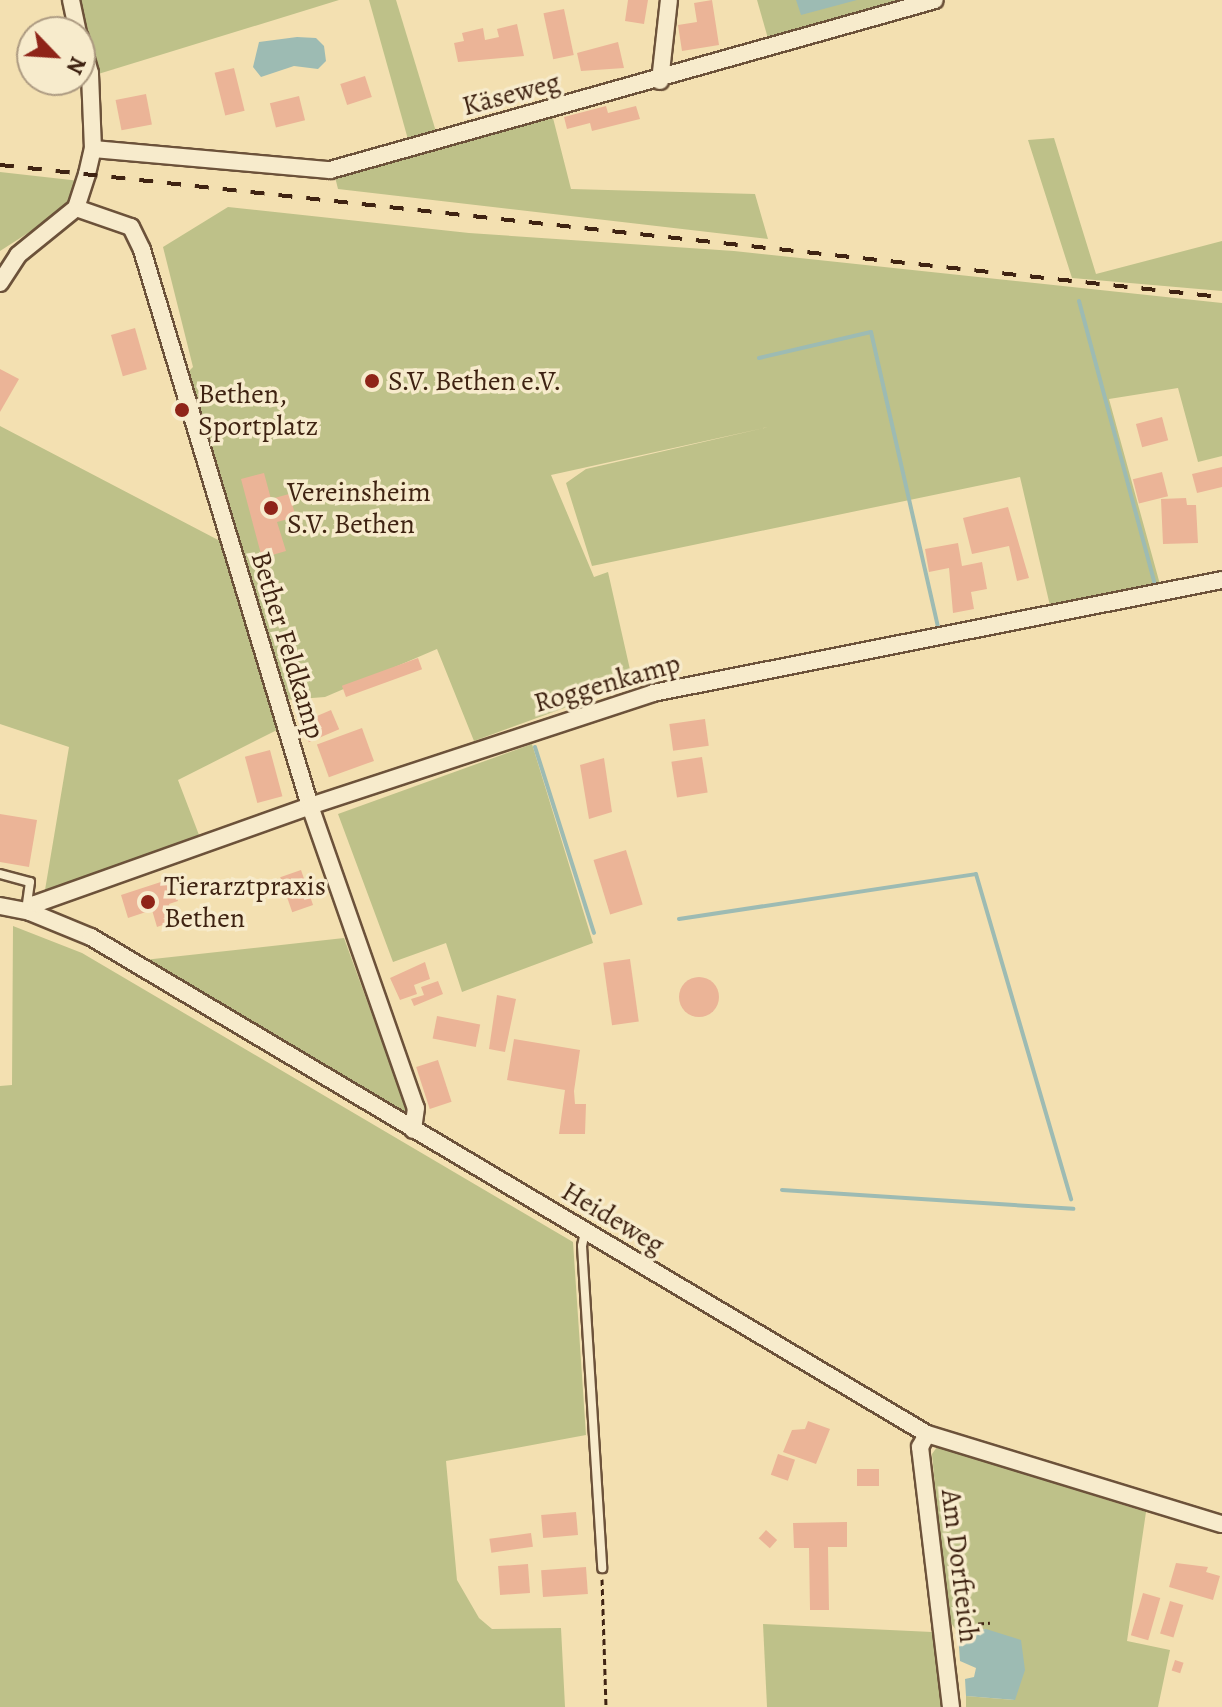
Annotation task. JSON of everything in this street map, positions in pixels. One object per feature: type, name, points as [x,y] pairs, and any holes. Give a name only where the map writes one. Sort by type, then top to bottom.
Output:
[{"type":"street","points":[[660,81],[669,0]]},
{"type":"street","name":"Käseweg","points":[[93,149],[330,170],[660,81],[935,0]]},
{"type":"street","points":[[0,283],[18,255],[76,208],[93,149],[91,96]]},
{"type":"street","name":"Bether Feldkamp","points":[[76,208],[131,227],[310,806],[416,1108],[413,1130]]},
{"type":"street","name":"Roggenkamp","points":[[28,911],[35,904],[310,806],[653,693],[1222,580]]},
{"type":"street","name":"Heideweg","points":[[0,906],[28,911],[91,937],[927,1434],[1222,1524]]},
{"type":"street","name":"Am Dorfteich","points":[[927,1434],[920,1447],[951,1707]]},
{"type":"lane","points":[[183,390],[188,372]]},
{"type":"lane","points":[[0,874],[30,882],[28,911]]},
{"type":"lane","points":[[585,1232],[582,1246],[602,1568]]},
{"type":"path","points":[[602,1568],[606,1707]]},
{"type":"path","points":[[942,1626],[990,1623]]},
{"type":"green space","points":[[77,0],[339,0],[96,75],[96,16],[81,16]]},
{"type":"green space","points":[[369,0],[396,0],[437,135],[409,143]]},
{"type":"green space","points":[[757,0],[918,0],[769,42]]},
{"type":"green space","points":[[553,118],[571,189],[755,194],[768,239],[338,189],[335,177]]},
{"type":"green space","points":[[1054,138],[1096,274],[1222,241],[1222,291],[1072,278],[1028,140]]},
{"type":"green space","points":[[0,172],[80,181],[70,206],[0,251]]},
{"type":"green space","points":[[228,207],[469,233],[734,251],[1222,303],[1222,456],[1198,462],[1178,388],[1109,399],[1161,588],[1051,610],[1020,477],[592,566],[566,483],[586,469],[768,427],[551,475],[594,577],[608,572],[633,683],[474,741],[437,649],[325,697],[286,700],[188,372],[193,367],[163,247]]},
{"type":"green space","points":[[0,426],[222,542],[279,729],[178,780],[199,835],[45,890],[69,747],[0,724]]},
{"type":"green space","points":[[532,744],[593,943],[462,992],[446,943],[393,962],[338,814]]},
{"type":"green space","points":[[13,926],[82,953],[573,1242],[586,1435],[446,1461],[457,1580],[479,1618],[492,1629],[561,1628],[565,1707],[0,1707],[0,1086],[12,1085]]},
{"type":"green space","points":[[344,938],[409,1116],[144,960]]},
{"type":"green space","points":[[937,1447],[1146,1512],[1127,1641],[1170,1650],[1158,1707],[966,1707],[966,1696],[1014,1700],[986,1629],[958,1633],[947,1617],[932,1454]]},
{"type":"green space","points":[[763,1624],[932,1632],[942,1707],[767,1707]]},
{"type":"water","points":[[796,0],[857,0],[801,15]]},
{"type":"water","points":[[316,38],[324,46],[326,61],[318,69],[294,66],[261,77],[253,67],[259,42]]},
{"type":"water","points":[[986,1629],[1021,1640],[1025,1670],[1015,1700],[966,1696],[965,1679],[974,1677],[976,1668],[960,1661],[958,1633]]},
{"type":"building","points":[[628,0],[648,0],[644,24],[625,21]]},
{"type":"building","points":[[712,0],[719,45],[682,51],[678,25],[697,22],[694,3]]},
{"type":"building","points":[[564,9],[574,55],[553,59],[543,13]]},
{"type":"building","points":[[517,24],[524,56],[458,62],[454,43],[464,41],[462,33],[483,28],[485,40],[499,37],[497,29]]},
{"type":"building","points":[[618,42],[624,68],[581,71],[577,53]]},
{"type":"building","points":[[234,68],[245,111],[225,116],[215,73]]},
{"type":"building","points":[[365,76],[372,97],[347,105],[340,84]]},
{"type":"building","points":[[146,94],[152,124],[121,130],[116,100]]},
{"type":"building","points":[[299,96],[305,120],[276,128],[270,103]]},
{"type":"building","points":[[606,106],[608,113],[636,106],[640,119],[592,131],[590,123],[567,129],[564,117]]},
{"type":"building","points":[[135,328],[147,369],[123,376],[111,335]]},
{"type":"building","points":[[0,369],[19,379],[0,412]]},
{"type":"building","points":[[1162,417],[1168,440],[1142,447],[1136,424]]},
{"type":"building","points":[[1222,467],[1222,487],[1197,493],[1192,474]]},
{"type":"building","points":[[1162,472],[1168,496],[1139,504],[1133,479]]},
{"type":"building","name":"Vereinsheim S.V. Bethen","points":[[264,473],[271,499],[289,494],[296,517],[277,522],[286,551],[262,558],[241,479]]},
{"type":"building","points":[[1186,498],[1187,505],[1196,505],[1198,543],[1163,544],[1161,499]]},
{"type":"building","points":[[1008,507],[1029,578],[1017,581],[1009,546],[972,554],[963,518]]},
{"type":"building","points":[[958,543],[962,566],[982,562],[987,589],[971,592],[974,609],[953,613],[949,568],[929,572],[925,549]]},
{"type":"building","points":[[418,658],[422,669],[346,697],[342,686]]},
{"type":"building","points":[[331,710],[339,729],[309,742],[301,723]]},
{"type":"building","points":[[705,719],[709,746],[673,751],[669,724]]},
{"type":"building","points":[[362,728],[374,761],[329,777],[317,744]]},
{"type":"building","points":[[270,750],[282,796],[257,803],[245,757]]},
{"type":"building","points":[[702,757],[708,793],[677,797],[671,762]]},
{"type":"building","points":[[604,758],[612,812],[589,819],[580,765]]},
{"type":"building","points":[[0,814],[37,820],[29,867],[0,862]]},
{"type":"building","points":[[626,850],[643,905],[610,914],[593,860]]},
{"type":"building","points":[[301,870],[313,905],[292,912],[280,877]]},
{"type":"building","name":"Tierarztpraxis Bethen","points":[[170,879],[178,901],[169,904],[174,921],[157,927],[152,910],[128,918],[121,895]]},
{"type":"building","points":[[630,959],[639,1021],[612,1025],[603,963]]},
{"type":"building","points":[[425,962],[430,979],[414,985],[417,994],[400,1000],[390,978]]},
{"type":"building","points":[[699,977],[713,983],[719,997],[713,1011],[699,1017],[685,1011],[679,997],[685,983]]},
{"type":"building","points":[[438,981],[443,994],[414,1006],[411,999],[424,995],[421,987]]},
{"type":"building","points":[[497,995],[516,999],[505,1052],[489,1049]]},
{"type":"building","points":[[437,1016],[480,1024],[476,1047],[433,1039]]},
{"type":"building","points":[[514,1039],[580,1050],[574,1091],[575,1104],[586,1104],[585,1134],[559,1134],[565,1090],[507,1080]]},
{"type":"building","points":[[438,1060],[452,1102],[430,1109],[416,1067]]},
{"type":"building","points":[[808,1421],[830,1429],[816,1464],[783,1452],[792,1430],[805,1429]]},
{"type":"building","points":[[778,1454],[795,1460],[788,1481],[771,1475]]},
{"type":"building","points":[[857,1469],[879,1469],[879,1486],[857,1486]]},
{"type":"building","points":[[576,1512],[578,1535],[543,1538],[541,1515]]},
{"type":"building","points":[[847,1522],[847,1547],[828,1547],[829,1610],[810,1610],[809,1548],[794,1548],[793,1523]]},
{"type":"building","points":[[766,1530],[777,1540],[770,1548],[759,1538]]},
{"type":"building","points":[[531,1533],[533,1547],[491,1553],[489,1539]]},
{"type":"building","points":[[1176,1563],[1208,1567],[1206,1572],[1220,1576],[1213,1600],[1169,1587]]},
{"type":"building","points":[[528,1564],[530,1593],[500,1595],[498,1566]]},
{"type":"building","points":[[586,1567],[588,1594],[543,1597],[541,1570]]},
{"type":"building","points":[[1143,1593],[1160,1598],[1148,1640],[1131,1635]]},
{"type":"building","points":[[1170,1601],[1183,1605],[1173,1638],[1160,1634]]},
{"type":"building","points":[[1175,1660],[1184,1663],[1180,1673],[1172,1670]]},
{"type":"waterway","points":[[1079,301],[1155,584]]},
{"type":"waterway","points":[[759,358],[871,332],[939,631]]},
{"type":"waterway","points":[[535,747],[594,933]]},
{"type":"waterway","points":[[679,919],[976,874],[1071,1199]]},
{"type":"waterway","points":[[782,1190],[1073,1209]]},
{"type":"railway","points":[[0,165],[1222,297]]},
{"type":"place","name":"S.V. Bethen e.V.","points":[[372,381]]},
{"type":"place","name":"Bethen, Sportplatz","points":[[182,410]]},
{"type":"place","name":"Vereinsheim S.V. Bethen","points":[[271,508]]},
{"type":"place","name":"Tierarztpraxis Bethen","points":[[148,902]]}]
